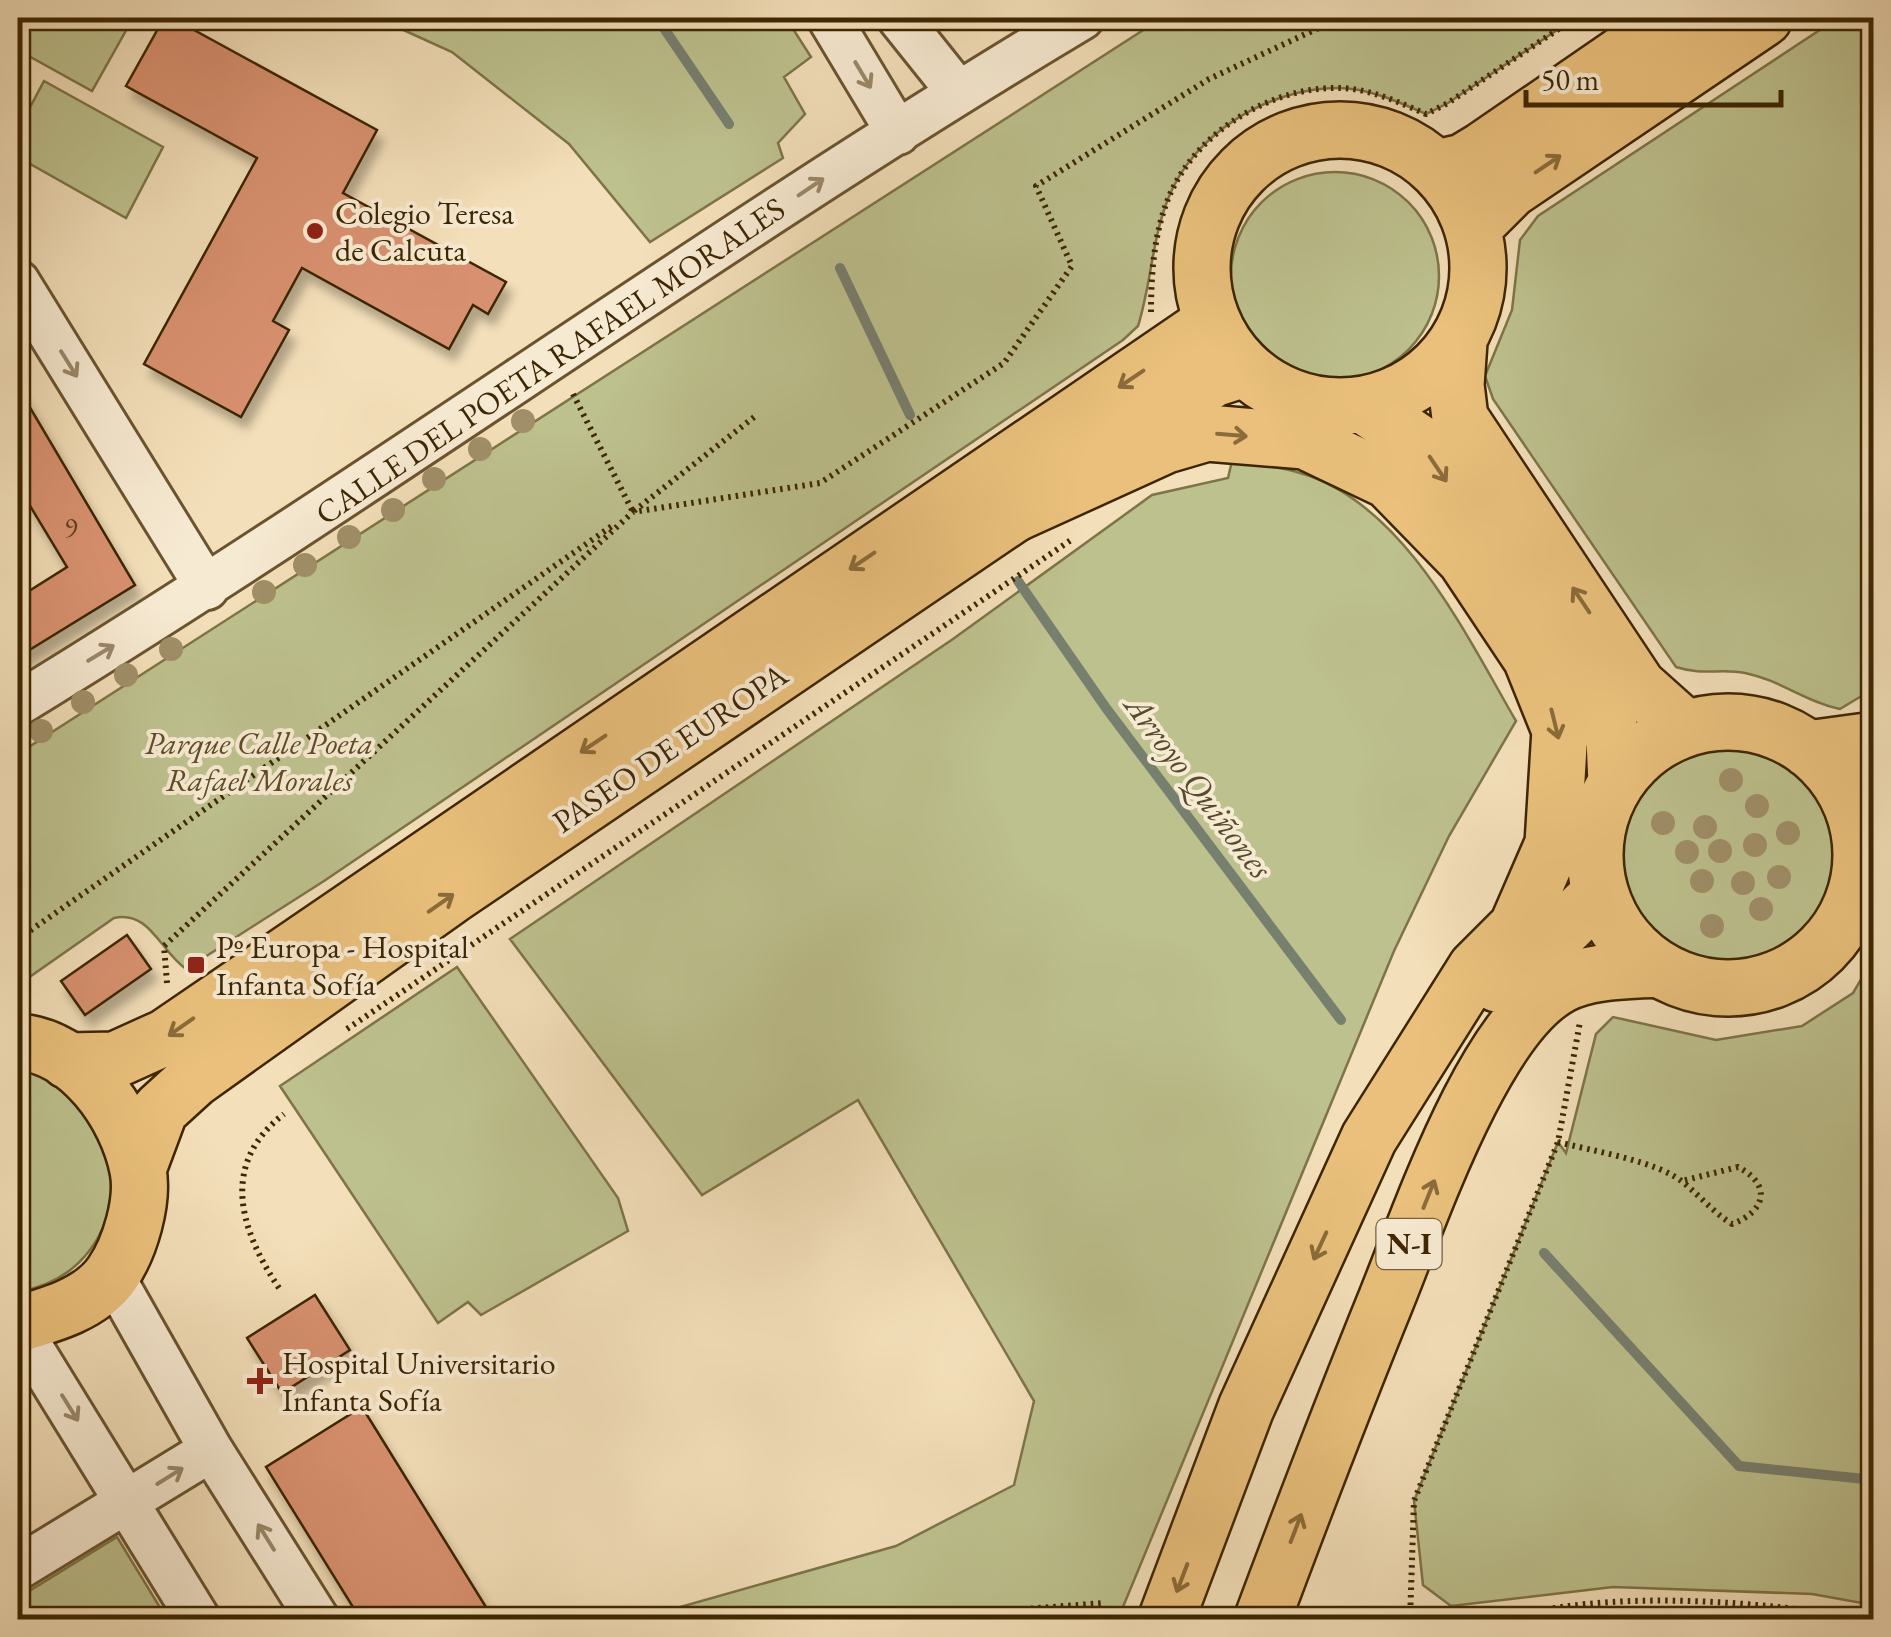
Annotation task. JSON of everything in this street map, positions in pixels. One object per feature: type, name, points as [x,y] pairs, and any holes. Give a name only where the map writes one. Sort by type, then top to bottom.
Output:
[{"type":"main road","points":[[1437,168],[1463,162],[1483,150],[1675,18]]},
{"type":"main road","points":[[1474,226],[1510,190],[1764,18]]},
{"type":"main road","points":[[1459,342],[1419,384],[1366,406],[1300,402],[1244,369],[1211,323],[1201,282],[1202,240],[1226,189],[1244,167],[1278,142],[1319,130],[1361,130],[1402,143],[1437,168],[1459,195],[1474,226],[1480,266],[1475,305],[1459,342],[1456,386],[1460,418],[1638,686],[1658,709],[1686,729]]},
{"type":"main road","name":"PASEO DE EUROPA","points":[[68,1060],[114,1060],[166,1037],[1211,323]]},
{"type":"main road","name":"PASEO DE EUROPA","points":[[138,1169],[160,1110],[194,1079],[466,885],[1213,379],[1244,369]]},
{"type":"main road","points":[[1366,406],[1422,446],[1599,709],[1614,738],[1616,783]]},
{"type":"main road","points":[[1012,515],[1166,445],[1207,433],[1305,440],[1389,481],[1465,559],[1531,658],[1560,730],[1556,806],[1553,844],[1517,927],[1476,968],[1434,1038]]},
{"type":"main road","name":"N-I","points":[[1742,723],[1777,732],[1808,748],[1842,787],[1867,825],[1860,878],[1846,919],[1820,954],[1784,977],[1742,988],[1698,986],[1658,969],[1633,949],[1613,922],[1600,892],[1595,855],[1600,817],[1616,783],[1660,740],[1686,729],[1742,723]]},
{"type":"main road","points":[[1808,748],[1874,740]]},
{"type":"main road","name":"N-I","points":[[1166,1620],[1246,1408],[1369,1138],[1434,1038],[1540,952],[1600,892]]},
{"type":"main road","name":"N-I","points":[[1262,1620],[1438,1172],[1486,1073],[1524,1016],[1562,985],[1606,972],[1658,969]]},
{"type":"main road","points":[[18,1042],[68,1060],[100,1088],[119,1119],[138,1169],[138,1196],[129,1238],[112,1275],[61,1312],[18,1325]]},
{"type":"street","points":[[829,18],[898,133]]},
{"type":"street","points":[[900,18],[959,94]]},
{"type":"street","name":"CALLE DEL POETA RAFAEL MORALES","points":[[18,704],[207,588],[898,133],[1082,18]]},
{"type":"street","points":[[18,282],[30,330],[207,588]]},
{"type":"street","points":[[112,1275],[211,1450],[318,1620]]},
{"type":"street","points":[[18,1325],[199,1620]]},
{"type":"street","points":[[18,1568],[211,1450]]},
{"type":"path","points":[[168,990],[164,946],[633,512],[820,484],[1004,363],[1072,266],[1036,186],[1208,80],[1340,18]]},
{"type":"path","points":[[1166,356],[1150,329],[1152,266],[1168,199],[1189,162],[1225,126],[1289,95],[1339,88],[1387,97],[1426,114],[1575,18]]},
{"type":"path","points":[[572,394],[633,512]]},
{"type":"path","points":[[18,939],[633,512],[758,414]]},
{"type":"path","points":[[333,1038],[481,942],[1080,534]]},
{"type":"path","points":[[1410,1620],[1414,1500],[1558,1142],[1582,1027],[1562,985]]},
{"type":"path","points":[[279,1288],[250,1240],[242,1196],[248,1158],[256,1142],[284,1114]]},
{"type":"path","points":[[1558,1142],[1682,1181],[1705,1207],[1732,1224],[1750,1218],[1758,1206],[1761,1190],[1754,1175],[1738,1167],[1682,1181]]},
{"type":"path","points":[[1502,1620],[1528,1612],[1625,1601],[1814,1610],[1870,1620]]},
{"type":"path","points":[[986,1612],[1104,1603]]},
{"type":"green space","points":[[18,18],[133,18],[92,91],[18,50]]},
{"type":"green space","points":[[377,18],[786,18],[811,57],[784,77],[805,114],[778,143],[783,158],[650,242],[569,144],[452,52]]},
{"type":"green space","name":"Parque Calle Poeta Rafael Morales","points":[[1162,18],[1575,18],[1426,114],[1372,93],[1338,88],[1285,96],[1236,119],[1195,154],[1168,199],[1138,326],[1123,340],[324,881],[186,969],[146,926],[126,917],[114,918],[18,985],[18,754]]},
{"type":"green space","points":[[1838,18],[1874,18],[1873,689],[1840,709],[1745,673],[1676,667],[1493,399],[1485,376],[1512,310],[1520,240],[1538,216]]},
{"type":"green space","points":[[44,81],[163,147],[126,218],[18,157],[18,130]]},
{"type":"green space","points":[[1335,172],[1375,180],[1409,202],[1431,236],[1439,276],[1431,316],[1409,350],[1375,372],[1335,380],[1295,372],[1261,350],[1239,316],[1231,276],[1239,236],[1261,202],[1295,180]]},
{"type":"green space","points":[[1232,461],[1300,473],[1337,488],[1370,512],[1428,576],[1516,721],[1449,836],[1394,951],[1118,1619],[663,1619],[659,1613],[896,1546],[1014,1485],[1034,1401],[858,1100],[702,1195],[510,939],[953,639],[1152,495],[1228,478]]},
{"type":"green space","points":[[1728,748],[1769,756],[1803,779],[1826,813],[1834,854],[1826,895],[1803,929],[1769,952],[1728,960],[1687,952],[1653,929],[1630,895],[1622,854],[1630,813],[1653,779],[1687,756]]},
{"type":"green space","points":[[1873,959],[1873,1605],[1812,1594],[1613,1587],[1451,1606],[1423,1585],[1414,1501],[1558,1142],[1566,1153],[1596,1034],[1613,1017],[1716,1040],[1802,1026],[1853,993]]},
{"type":"green space","points":[[457,967],[618,1198],[628,1231],[481,1315],[468,1302],[438,1323],[280,1086]]},
{"type":"green space","points":[[18,1067],[57,1084],[86,1111],[104,1144],[111,1181],[106,1218],[89,1251],[60,1277],[18,1292]]},
{"type":"green space","points":[[117,1537],[167,1619],[18,1619],[18,1598]]},
{"type":"building","name":"Colegio Teresa de Calcuta","points":[[164,18],[172,18],[377,130],[343,193],[506,282],[488,314],[473,305],[449,349],[302,268],[273,321],[289,330],[241,417],[144,364],[257,158],[126,86]]},
{"type":"building","points":[[19,389],[135,585],[18,657],[18,598],[67,567],[18,486]]},
{"type":"building","points":[[127,935],[151,969],[85,1015],[61,981]]},
{"type":"building","points":[[315,1295],[350,1350],[282,1393],[247,1338]]},
{"type":"building","points":[[362,1407],[494,1620],[361,1620],[266,1467]]},
{"type":"waterway","name":"Arroyo Quiñones","points":[[657,18],[729,124]]},
{"type":"waterway","name":"Arroyo Quiñones","points":[[840,268],[910,415]]},
{"type":"waterway","name":"Arroyo Quiñones","points":[[1018,581],[1106,708],[1341,1020]]},
{"type":"waterway","name":"Arroyo Quiñones","points":[[1544,1253],[1739,1466],[1874,1480]]},
{"type":"place","name":"Colegio Teresa de Calcuta","points":[[315,231]]},
{"type":"place","name":"Pº Europa - Hospital Infanta Sofía","points":[[196,965]]},
{"type":"place","name":"Hospital Universitario Infanta Sofía","points":[[260,1381]]}]
